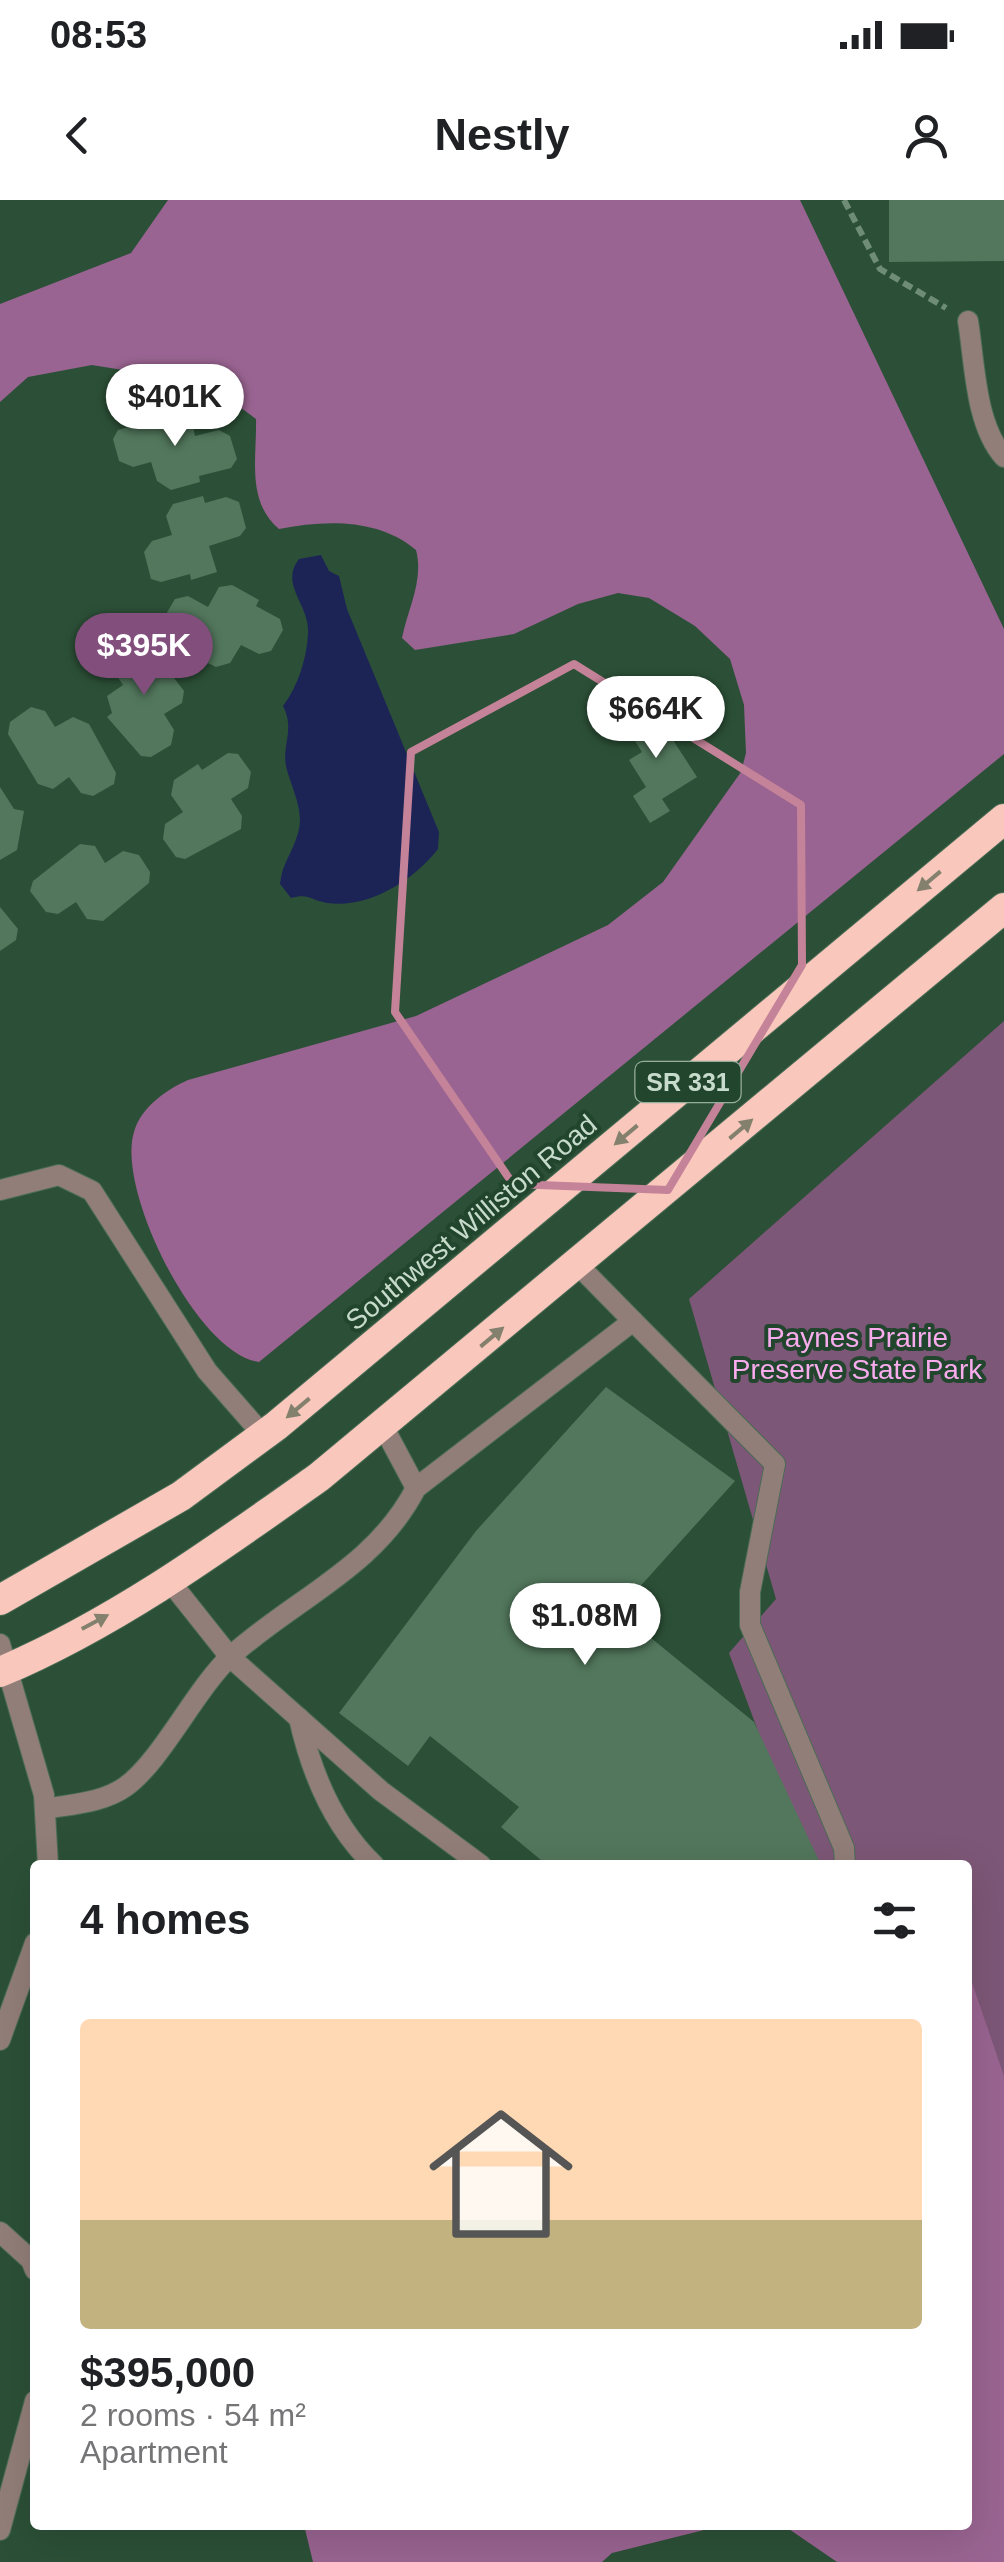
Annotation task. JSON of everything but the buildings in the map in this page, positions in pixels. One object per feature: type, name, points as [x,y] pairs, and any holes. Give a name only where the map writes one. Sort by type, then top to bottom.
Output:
[{"type":"highway","name":"Southwest Williston Road","points":[[0,1600],[181,1496],[264,1435],[1004,819]]},
{"type":"highway","name":"SR 331","points":[[3,1662],[168,1579],[220,1548],[383,1426],[1004,908]]},
{"type":"street","points":[[968,321],[984,417],[994,446],[1004,458]]},
{"type":"street","points":[[0,1190],[60,1176],[92,1191],[208,1371],[264,1435]]},
{"type":"street","points":[[578,1266],[775,1464],[750,1592],[750,1625],[844,1848],[845,1860]]},
{"type":"street","points":[[45,1809],[102,1799],[128,1786],[230,1657],[342,1577],[402,1516],[416,1488],[633,1321]]},
{"type":"street","points":[[383,1426],[416,1488]]},
{"type":"street","points":[[168,1579],[230,1657],[381,1790],[474,1860]]},
{"type":"street","points":[[3,1662],[45,1809],[48,1860]]},
{"type":"street","points":[[299,1718],[308,1759],[342,1829],[370,1860]]},
{"type":"street","points":[[0,2040],[30,1957]]},
{"type":"street","points":[[0,2232],[30,2259]]},
{"type":"street","points":[[0,2530],[30,2419]]},
{"type":"path","points":[[844,200],[880,269],[968,321]]},
{"type":"highlighted area","points":[[574,664],[801,805],[802,965],[668,1190],[513,1184],[395,1012],[411,752]]},
{"type":"green space","name":"Paynes Prairie Preserve State Park","points":[[1004,1021],[1004,2392],[972,2305],[972,1860],[806,1860],[729,1653],[776,1599],[689,1299]]},
{"type":"shaded area","points":[[168,200],[800,200],[1004,629],[1004,754],[259,1362],[235,1352],[211,1331],[166,1266],[137,1191],[132,1158],[134,1132],[142,1115],[163,1094],[188,1080],[416,1016],[608,925],[663,882],[741,772],[746,753],[744,705],[730,659],[695,626],[649,598],[618,593],[578,604],[514,634],[415,650],[402,638],[417,583],[416,550],[385,532],[350,524],[279,529],[257,492],[256,419],[209,384],[92,365],[28,377],[0,402],[0,304],[131,253]]},
{"type":"shaded area","points":[[972,1983],[1004,2076],[1004,2562],[837,2562],[790,2530],[972,2530]]},
{"type":"shaded area","points":[[305,2530],[704,2530],[612,2553],[602,2562],[313,2562]]},
{"type":"water","points":[[321,555],[329,571],[339,576],[347,609],[439,832],[438,849],[403,881],[374,897],[343,904],[291,898],[280,884],[300,824],[299,807],[286,766],[288,722],[283,706],[301,671],[308,633],[292,578],[299,559]]}]
